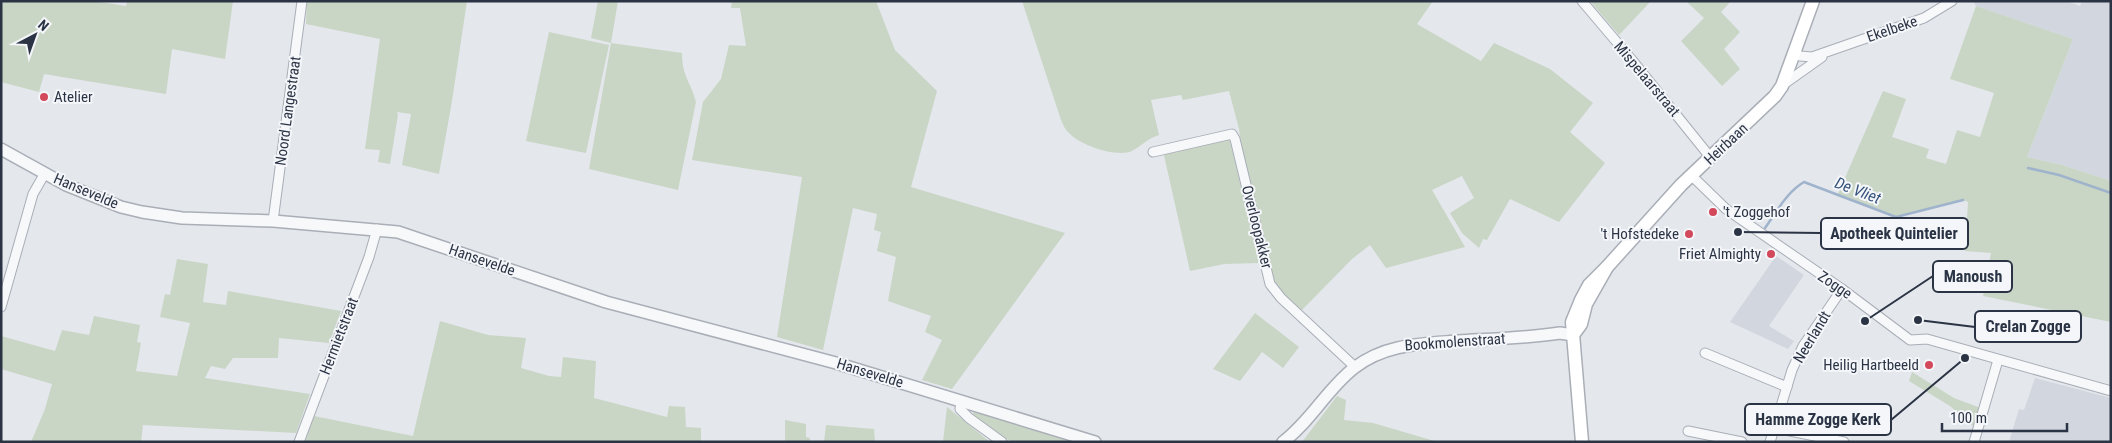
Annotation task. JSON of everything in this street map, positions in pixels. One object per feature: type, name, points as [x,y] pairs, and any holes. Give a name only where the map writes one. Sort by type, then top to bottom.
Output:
[{"type":"main road","name":"Heirbaan","points":[[1582,442],[1574,335],[1581,324],[1586,304],[1607,267],[1692,176],[1761,112],[1775,96],[1783,84],[1813,1]]},
{"type":"street","name":"Noord Langestraat","points":[[273,221],[302,1]]},
{"type":"street","name":"Mispelaarstraat","points":[[1582,1],[1711,158]]},
{"type":"street","name":"Ekelbeke","points":[[1795,52],[1800,56],[1806,57],[1830,51],[1924,18],[1952,1]]},
{"type":"street","name":"Ekelbeke","points":[[1783,84],[1830,51]]},
{"type":"street","name":"Overloopakker","points":[[1153,152],[1232,134],[1235,139],[1270,284],[1281,298],[1355,367]]},
{"type":"street","name":"Hansevelde","points":[[1,149],[96,198],[142,212],[182,218],[273,221],[377,229],[416,237],[545,282],[641,312],[828,360],[961,401]]},
{"type":"street","points":[[1,307],[33,194],[45,173]]},
{"type":"street","name":"Zogge","points":[[1692,176],[1726,209],[1842,289],[1910,340],[1927,339],[2111,391]]},
{"type":"street","name":"Hermietstraat","points":[[299,442],[369,257],[377,229]]},
{"type":"street","name":"Neerlandt","points":[[1770,442],[1786,387],[1803,346],[1842,289]]},
{"type":"street","name":"Bookmolenstraat","points":[[1287,440],[1300,429],[1337,384],[1370,356],[1402,346],[1560,333],[1574,335]]},
{"type":"street","points":[[1705,353],[1786,387]]},
{"type":"street","points":[[1974,442],[1998,360]]},
{"type":"street","points":[[1002,442],[969,418],[960,409],[961,401],[1095,442]]},
{"type":"street","points":[[1775,428],[1844,442]]},
{"type":"street","points":[[1688,431],[1742,442]]},
{"type":"shaded area","points":[[1973,1],[2066,1],[2080,6],[2082,1],[2111,1],[2111,181],[2062,165],[2027,157],[2073,39],[1976,6]]},
{"type":"shaded area","points":[[1776,256],[1804,275],[1769,326],[1794,341],[1788,349],[1730,322]]},
{"type":"shaded area","points":[[2035,378],[2111,398],[2111,442],[2009,442],[2019,409],[2024,410]]},
{"type":"green space","points":[[1,1],[94,1],[126,6],[127,1],[233,1],[225,59],[172,49],[166,94],[44,74],[39,92],[1,82]]},
{"type":"green space","points":[[307,1],[467,1],[439,174],[402,165],[411,114],[397,112],[390,164],[378,162],[380,150],[365,149],[380,39],[306,24]]},
{"type":"green space","points":[[598,1],[618,1],[611,43],[591,38]]},
{"type":"green space","points":[[732,1],[876,1],[895,50],[937,91],[911,187],[1065,233],[952,389],[922,380],[942,340],[925,332],[931,316],[888,301],[896,257],[877,251],[881,232],[874,230],[877,214],[853,208],[823,350],[777,337],[802,177],[692,160],[703,102],[721,79],[729,45],[746,46],[740,8],[731,8]]},
{"type":"green space","points":[[1022,1],[1433,1],[1417,24],[1481,61],[1494,43],[1550,69],[1593,103],[1570,132],[1605,163],[1559,222],[1510,199],[1487,240],[1483,239],[1479,248],[1462,233],[1450,213],[1474,198],[1462,176],[1432,190],[1465,247],[1386,268],[1370,245],[1352,259],[1301,311],[1276,288],[1271,273],[1229,91],[1183,100],[1181,95],[1151,100],[1159,135],[1132,151],[1125,153],[1108,152],[1090,146],[1074,138],[1063,125]]},
{"type":"green space","points":[[1590,1],[1651,1],[1619,35]]},
{"type":"green space","points":[[1686,1],[1731,1],[1721,12],[1740,32],[1724,49],[1740,69],[1722,86],[1681,41],[1704,18]]},
{"type":"green space","points":[[1976,6],[2073,39],[2027,157],[2062,165],[2111,181],[2111,322],[1983,296],[1991,253],[1965,251],[1968,202],[1963,200],[1896,217],[1837,196],[1883,91],[1906,99],[1892,137],[1929,149],[1926,158],[1946,164],[1957,130],[1980,137],[1994,93],[1950,79]]},
{"type":"green space","points":[[549,32],[609,45],[586,153],[526,141]]},
{"type":"green space","points":[[611,43],[682,53],[685,74],[696,102],[678,190],[589,169]]},
{"type":"green space","points":[[1226,138],[1230,141],[1259,263],[1224,264],[1190,271],[1163,151]]},
{"type":"green space","points":[[177,259],[208,264],[203,302],[226,305],[228,291],[341,311],[329,343],[279,338],[278,358],[233,358],[225,369],[211,366],[205,378],[310,394],[296,433],[143,425],[141,442],[31,442],[45,409],[52,384],[1,369],[1,336],[55,351],[62,330],[89,335],[94,316],[140,325],[137,342],[141,343],[136,371],[177,376],[190,323],[160,317],[165,294],[170,295]]},
{"type":"green space","points":[[1255,313],[1299,347],[1283,368],[1262,352],[1240,381],[1213,369]]},
{"type":"green space","points":[[440,321],[488,335],[526,338],[521,368],[549,376],[561,377],[563,357],[596,361],[594,398],[667,417],[669,406],[685,407],[686,427],[701,428],[701,442],[305,442],[314,416],[413,436]]},
{"type":"green space","points":[[1912,372],[1954,398],[1986,410],[1980,432],[1950,406],[1909,381]]},
{"type":"green space","points":[[1337,396],[1346,400],[1344,420],[1373,423],[1438,442],[1302,442]]},
{"type":"green space","points":[[947,407],[990,442],[943,442]]},
{"type":"green space","points":[[974,412],[1076,442],[1014,442],[1002,437],[975,418],[972,415]]},
{"type":"green space","points":[[785,420],[806,424],[806,437],[810,438],[809,442],[785,442]]},
{"type":"green space","points":[[826,425],[874,429],[875,442],[824,442]]},
{"type":"waterway","name":"De Vliet","points":[[2028,168],[2059,175],[2111,193]]},
{"type":"waterway","name":"De Vliet","points":[[1765,228],[1787,196],[1804,182],[1896,217],[1963,200]]},
{"type":"place","name":"Atelier","points":[[44,97]]},
{"type":"place","name":"'t Zoggehof","points":[[1713,212]]},
{"type":"place","name":"Apotheek Quintelier","points":[[1738,232]]},
{"type":"place","name":"'t Hofstedeke","points":[[1689,234]]},
{"type":"place","name":"Friet Almighty","points":[[1771,254]]},
{"type":"place","name":"Crelan Zogge","points":[[1918,320]]},
{"type":"place","name":"Manoush","points":[[1865,321]]},
{"type":"place","name":"Hamme Zogge Kerk","points":[[1965,358]]},
{"type":"place","name":"Heilig Hartbeeld","points":[[1929,365]]}]
